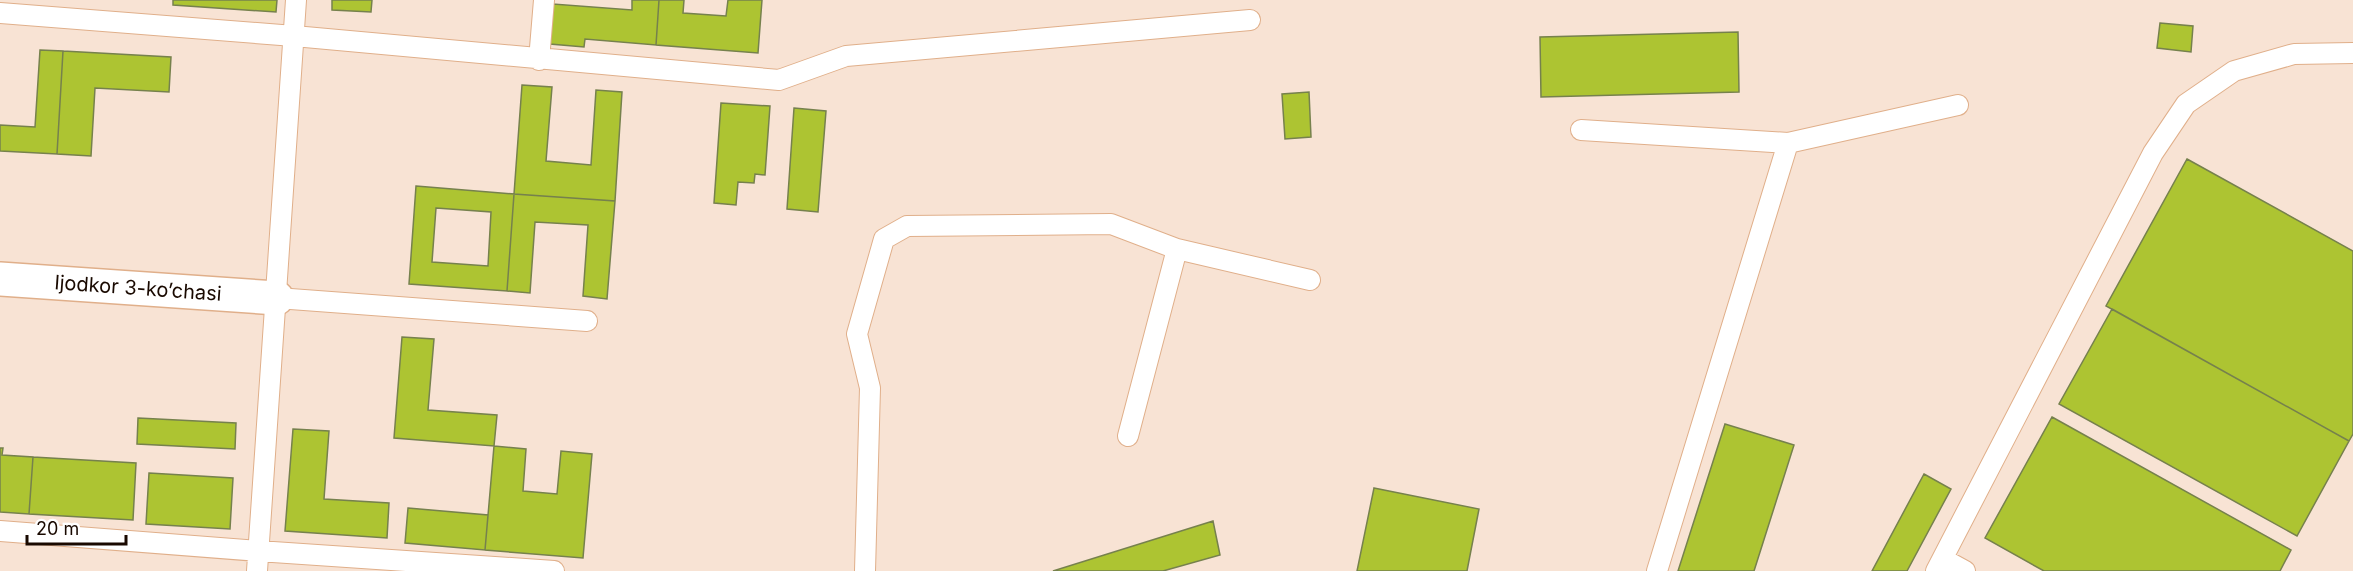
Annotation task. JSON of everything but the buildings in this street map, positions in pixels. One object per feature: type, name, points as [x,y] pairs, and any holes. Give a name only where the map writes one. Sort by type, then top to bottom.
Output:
[{"type":"street","name":"Ijodkor 3-koʼchasi","points":[[0,279],[277,298]]},
{"type":"lane","points":[[258,561],[296,0]]},
{"type":"lane","points":[[539,60],[544,0]]},
{"type":"lane","points":[[0,13],[294,36],[779,80],[846,56],[1250,20]]},
{"type":"lane","points":[[1965,571],[1939,565],[2153,153],[2186,104],[2234,71],[2294,54],[2353,53]]},
{"type":"lane","points":[[1581,130],[1788,143],[1958,105]]},
{"type":"lane","points":[[1657,571],[1788,143]]},
{"type":"lane","points":[[865,571],[870,388],[857,334],[884,239],[907,226],[1111,224],[1177,249],[1310,280]]},
{"type":"lane","points":[[1128,436],[1177,249]]},
{"type":"lane","points":[[277,298],[587,321]]},
{"type":"lane","points":[[0,531],[258,561],[554,571]]}]
